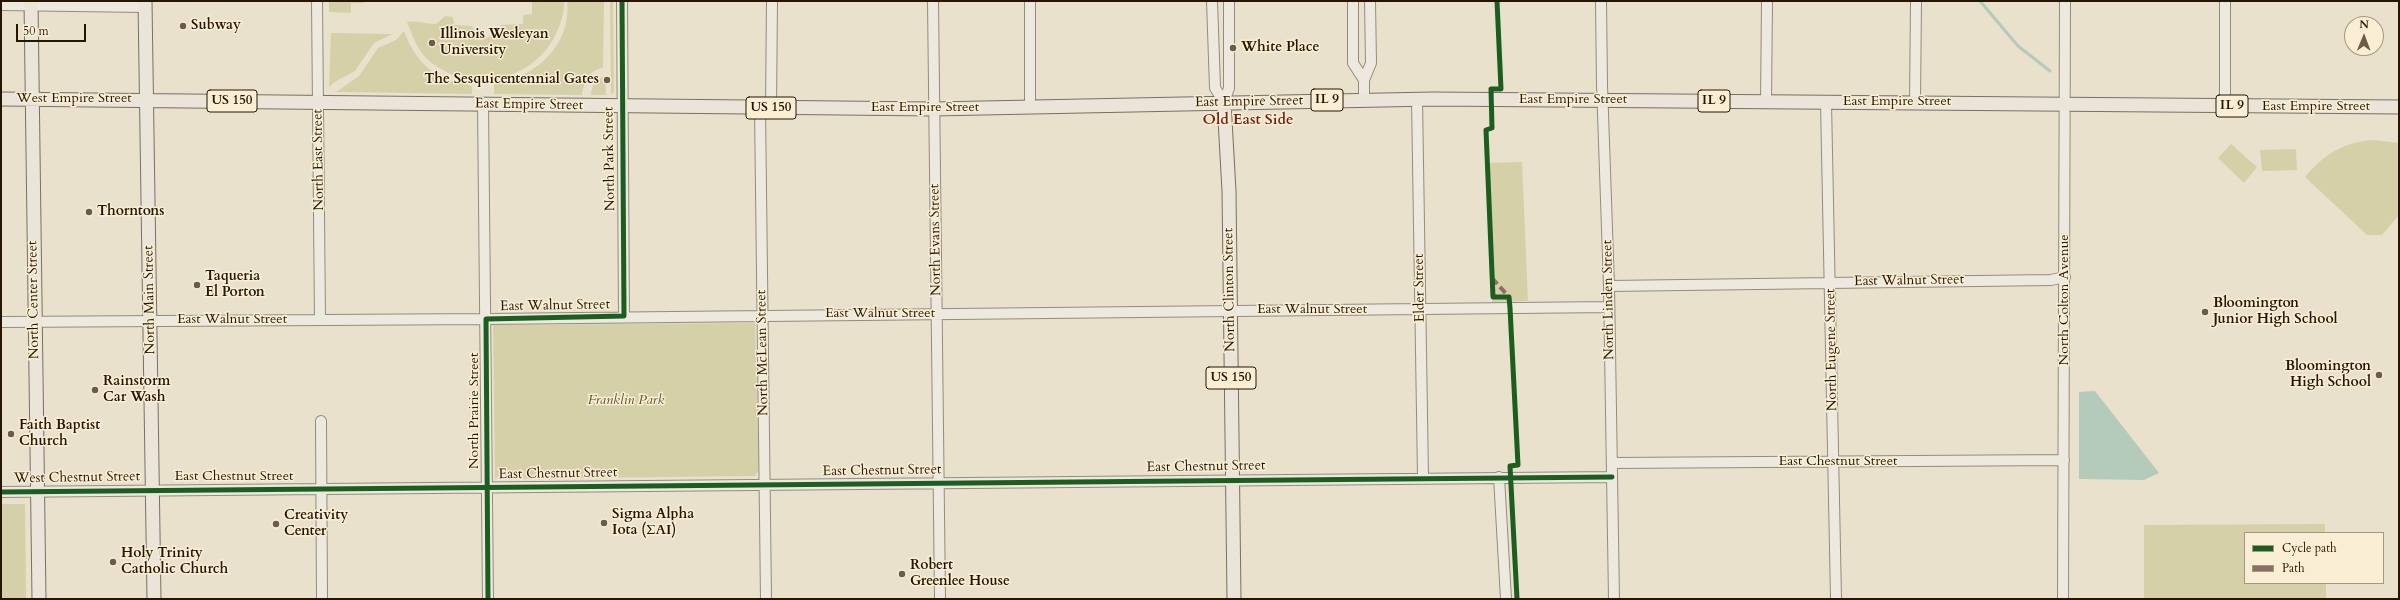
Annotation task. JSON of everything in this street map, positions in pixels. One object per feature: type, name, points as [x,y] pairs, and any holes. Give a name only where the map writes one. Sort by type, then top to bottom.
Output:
[{"type":"main road","name":"North Center Street","points":[[31,4],[31,98],[39,599]]},
{"type":"main road","name":"North Main Street","points":[[145,4],[154,599]]},
{"type":"main road","name":"West Empire Street","points":[[1,99],[146,99]]},
{"type":"main road","name":"East Empire Street","points":[[146,99],[933,109],[1417,99],[2399,107]]},
{"type":"main road","name":"North Clinton Street","points":[[1224,102],[1229,191],[1234,599]]},
{"type":"street","name":"North East Street","points":[[317,1],[320,320]]},
{"type":"street","name":"North Park Street","points":[[622,1],[624,316]]},
{"type":"street","name":"North McLean Street","points":[[766,599],[762,315],[765,108],[772,1]]},
{"type":"street","name":"North Evans Street","points":[[933,1],[933,109],[938,314],[940,599]]},
{"type":"street","points":[[1030,1],[1030,107]]},
{"type":"street","points":[[1212,1],[1215,88],[1224,102]]},
{"type":"street","points":[[1224,102],[1229,88],[1229,1]]},
{"type":"street","points":[[1353,1],[1353,63],[1364,80]]},
{"type":"street","points":[[1364,100],[1364,80],[1371,63],[1370,1]]},
{"type":"street","name":"North Linden Street","points":[[1601,1],[1609,286],[1614,599]]},
{"type":"street","points":[[1766,101],[1767,1]]},
{"type":"street","points":[[1914,102],[1916,1]]},
{"type":"street","name":"North Colton Avenue","points":[[2064,599],[2065,1]]},
{"type":"street","points":[[2225,1],[2225,106]]},
{"type":"street","points":[[1,5],[145,4]]},
{"type":"street","name":"Elder Street","points":[[1417,99],[1424,478]]},
{"type":"street","name":"North Eugene Street","points":[[1826,102],[1831,282],[1836,599]]},
{"type":"street","name":"North Prairie Street","points":[[483,104],[488,599]]},
{"type":"street","name":"East Walnut Street","points":[[1609,286],[2051,280],[2065,277]]},
{"type":"street","name":"East Walnut Street","points":[[1,322],[486,319],[624,316],[1609,307]]},
{"type":"street","points":[[321,421],[322,599]]},
{"type":"street","name":"East Chestnut Street","points":[[1612,463],[2064,460]]},
{"type":"street","points":[[1499,477],[1506,599]]},
{"type":"street","name":"East Chestnut Street","points":[[153,489],[321,489],[1233,479],[1612,477]]},
{"type":"street","name":"West Chestnut Street","points":[[1,492],[153,489]]},
{"type":"green space","points":[[329,1],[364,1],[364,3],[351,3],[351,13],[329,12]]},
{"type":"green space","points":[[532,1],[564,1],[563,15],[559,28],[545,51],[532,64],[517,72],[500,78],[482,80],[465,78],[448,73],[427,59],[416,44],[407,22],[414,21],[436,24],[445,16],[453,17],[454,25],[472,26],[477,37],[484,39],[496,33],[500,25],[523,24],[523,15],[532,14]]},
{"type":"green space","points":[[567,1],[604,1],[603,68],[594,71],[588,77],[582,95],[494,94],[494,84],[509,81],[536,67],[557,45],[563,32],[567,17]]},
{"type":"green space","points":[[610,1],[613,1],[614,92],[611,94]]},
{"type":"green space","points":[[404,31],[416,55],[428,68],[443,78],[470,85],[472,87],[472,94],[336,92],[359,76],[378,48],[396,40]]},
{"type":"green space","points":[[331,33],[393,34],[374,43],[355,71],[336,81],[329,87]]},
{"type":"green space","points":[[605,76],[606,95],[591,95],[592,88],[595,83]]},
{"type":"green space","points":[[2373,140],[2399,143],[2399,215],[2382,235],[2367,235],[2305,177],[2320,162],[2335,151],[2353,143]]},
{"type":"green space","points":[[2231,144],[2257,167],[2244,183],[2218,158]]},
{"type":"green space","points":[[2296,149],[2297,170],[2262,171],[2260,150]]},
{"type":"green space","points":[[1522,162],[1528,301],[1492,302],[1485,163]]},
{"type":"green space","name":"Franklin Park","points":[[755,323],[759,470],[755,476],[495,479],[493,325]]},
{"type":"green space","points":[[1,504],[25,504],[26,599],[1,599]]},
{"type":"green space","points":[[2325,524],[2325,532],[2244,532],[2244,584],[2326,584],[2326,599],[2144,599],[2144,525]]},
{"type":"shaded area","points":[[2095,391],[2159,473],[2144,480],[2079,479],[2079,392]]},
{"type":"waterway","points":[[1980,1],[2018,46],[2050,71]]},
{"type":"marked path","points":[[1492,278],[1509,297]]},
{"type":"cycle path","points":[[488,599],[486,319],[624,316],[622,1]]},
{"type":"cycle path","points":[[1497,1],[1501,89],[1491,89],[1492,128],[1486,130],[1493,297],[1509,297],[1510,308],[1518,465],[1510,466],[1517,599]]},
{"type":"cycle path","points":[[1,492],[1612,477]]},
{"type":"place","name":"Subway","points":[[183,26]]},
{"type":"place","name":"Illinois Wesleyan University","points":[[432,43]]},
{"type":"place","name":"White Place","points":[[1233,48]]},
{"type":"place","name":"The Sesquicentennial Gates","points":[[607,80]]},
{"type":"place","name":"Thorntons","points":[[89,212]]},
{"type":"place","name":"Taqueria El Porton","points":[[197,285]]},
{"type":"place","name":"Bloomington Junior High School","points":[[2205,312]]},
{"type":"place","name":"Bloomington High School","points":[[2379,375]]},
{"type":"place","name":"Rainstorm Car Wash","points":[[95,390]]},
{"type":"place","name":"Faith Baptist Church","points":[[11,434]]},
{"type":"place","name":"Sigma Alpha Iota (ΣΑΙ)","points":[[604,523]]},
{"type":"place","name":"Creativity Center","points":[[276,524]]},
{"type":"place","name":"Holy Trinity Catholic Church","points":[[113,562]]},
{"type":"place","name":"Robert Greenlee House","points":[[902,574]]},
{"type":"district","name":"Old East Side","points":[[1248,121]]}]
